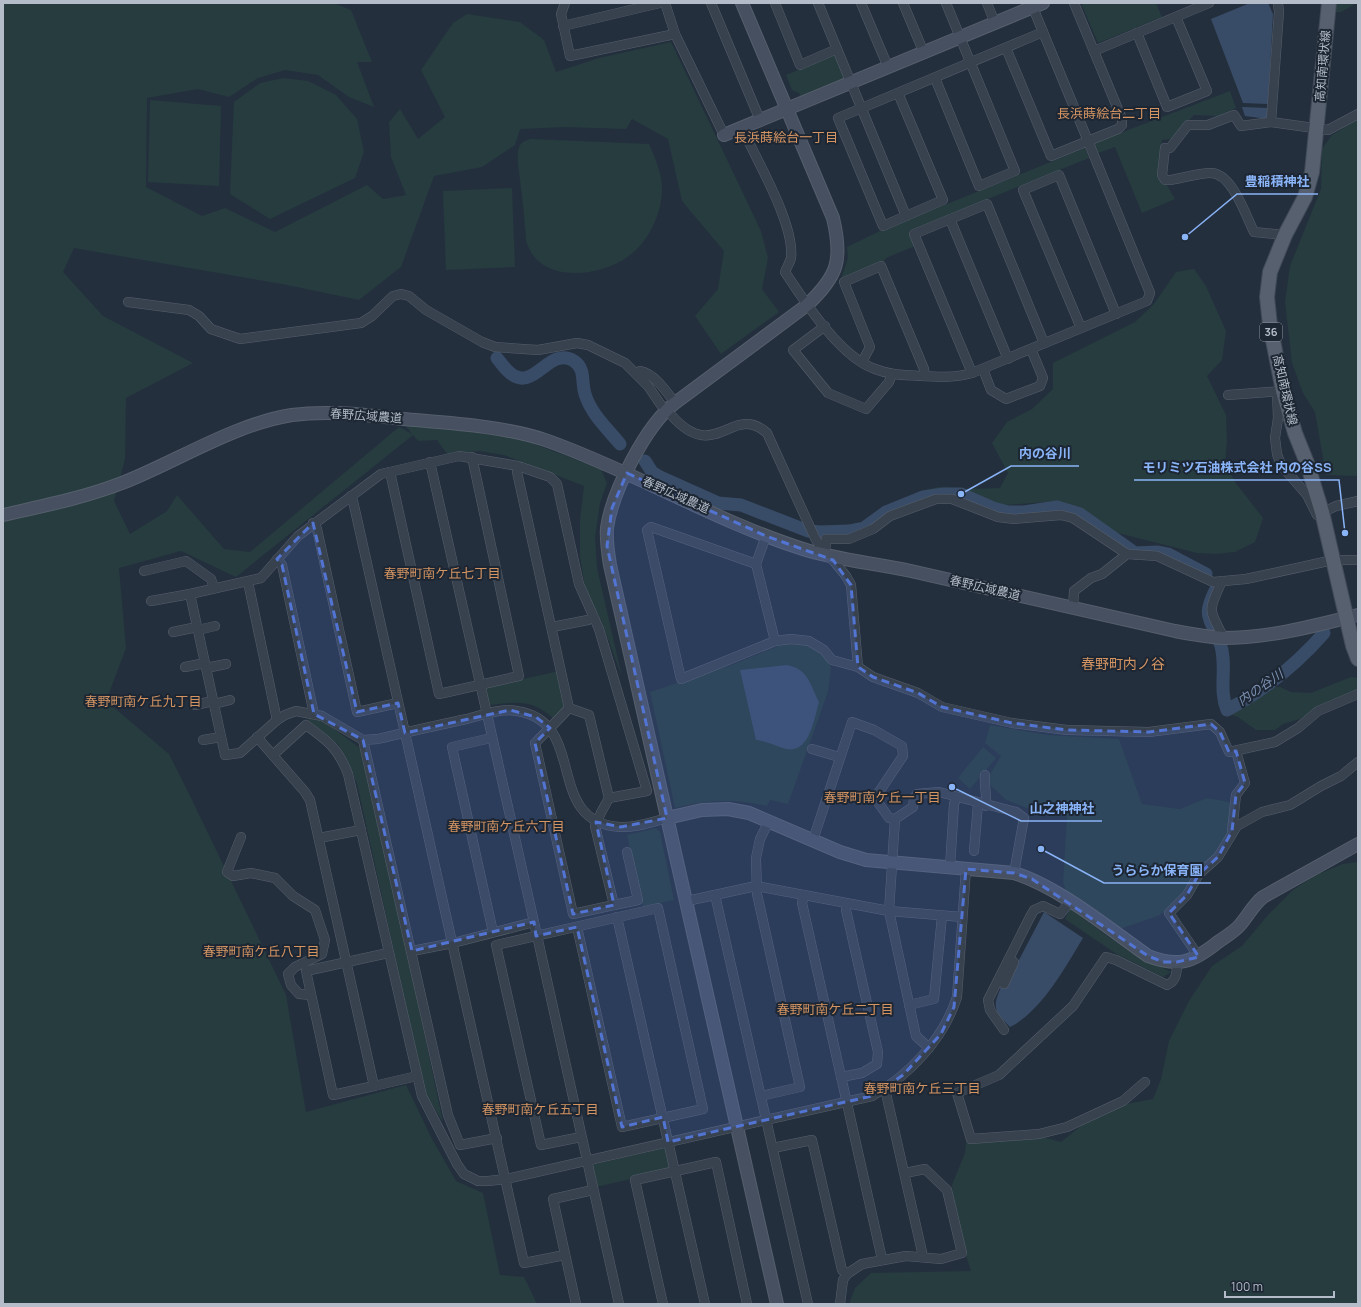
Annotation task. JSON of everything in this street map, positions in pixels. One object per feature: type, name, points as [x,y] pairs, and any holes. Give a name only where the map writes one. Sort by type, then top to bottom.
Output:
[{"type":"main road","name":"高知南環状線","points":[[1329,3],[1318,129],[1312,172],[1305,197],[1284,235],[1270,272],[1267,297],[1280,391],[1322,512],[1333,560],[1353,616],[1358,660]]},
{"type":"street","points":[[565,3],[561,14],[570,56],[675,34]]},
{"type":"street","points":[[563,26],[660,3]]},
{"type":"street","points":[[665,3],[675,34],[724,136],[742,128],[760,120],[786,111],[995,23],[1035,4],[1043,32],[1150,293],[1147,301],[1008,359],[960,377],[892,374],[874,369],[846,350],[808,305],[785,272],[791,259],[787,228],[782,212],[742,128]]},
{"type":"street","points":[[711,3],[760,120]]},
{"type":"street","points":[[742,3],[786,111],[834,218],[838,236],[838,259],[830,281],[808,305],[675,403],[660,416],[648,433],[627,473],[612,508],[607,529],[607,546],[611,572],[687,901],[777,1304]]},
{"type":"street","points":[[775,3],[800,65],[837,50]]},
{"type":"street","points":[[818,3],[906,216]]},
{"type":"street","points":[[861,3],[888,67]]},
{"type":"street","points":[[903,3],[924,53]]},
{"type":"street","points":[[935,78],[978,186],[1015,171],[946,3]]},
{"type":"street","points":[[987,3],[995,23]]},
{"type":"street","points":[[1006,48],[1051,156],[1118,129],[1122,125],[1122,119],[1074,3]]},
{"type":"street","points":[[1094,51],[1176,17],[1187,7],[1209,3]]},
{"type":"street","points":[[1271,122],[1279,12],[1278,3]]},
{"type":"street","points":[[1137,33],[1167,107],[1207,91],[1176,17]]},
{"type":"street","points":[[898,93],[943,200],[883,226],[838,118],[1043,32]]},
{"type":"street","points":[[1284,235],[1254,232],[1230,184],[1224,177],[1210,173],[1165,180],[1162,175],[1165,148],[1170,148],[1188,126],[1208,125],[1234,115],[1241,126],[1271,122],[1328,130],[1358,114]]},
{"type":"street","points":[[1081,328],[1023,190],[1059,175],[1116,314]]},
{"type":"street","points":[[972,373],[914,234],[987,204],[1044,343]]},
{"type":"street","points":[[950,219],[1008,359]]},
{"type":"street","points":[[862,362],[870,347],[844,282],[881,266],[924,369],[924,376]]},
{"type":"street","points":[[128,302],[190,310],[199,316],[211,329],[240,339],[361,323],[372,316],[393,296],[401,294],[410,296],[426,310],[482,342],[495,347],[538,350],[577,343],[588,344],[625,363],[636,373],[660,404]]},
{"type":"street","points":[[825,326],[793,350],[828,393],[866,409],[889,382],[892,374]]},
{"type":"street","points":[[983,369],[991,390],[1006,400],[1040,386],[1043,378],[1031,349]]},
{"type":"street","points":[[636,373],[640,371],[645,372],[662,386],[675,403]]},
{"type":"street","points":[[1228,395],[1280,391],[1275,438],[1276,454],[1281,466],[1307,494],[1318,515],[1344,503],[1358,501]]},
{"type":"street","name":"春野広域農道","points":[[3,515],[61,502],[122,483],[248,427],[279,418],[316,413],[338,413],[434,422],[523,434],[547,440],[627,473],[766,536],[825,555],[873,563],[1174,631],[1224,638],[1315,627],[1353,616]]},
{"type":"street","points":[[672,416],[690,433],[704,437],[714,436],[742,424],[760,426],[768,433],[808,526],[825,555],[833,560],[846,576],[851,586],[858,667]]},
{"type":"street","points":[[151,601],[248,582],[261,578],[298,536],[313,523],[381,474],[459,456],[518,466],[550,477],[557,484],[578,584],[599,629],[646,790],[609,798],[597,816],[595,826],[614,905]]},
{"type":"street","points":[[390,472],[439,694],[520,676],[472,457]]},
{"type":"street","points":[[430,462],[619,1304]]},
{"type":"street","points":[[518,466],[517,472],[569,708]]},
{"type":"street","points":[[351,496],[454,943],[524,1263],[565,1254]]},
{"type":"street","points":[[825,555],[826,539],[849,539],[873,529],[890,516],[936,499],[952,499],[998,517],[1014,519],[1061,515],[1073,518],[1127,554],[1157,556],[1218,582],[1246,579],[1333,560],[1358,560]]},
{"type":"street","points":[[313,523],[317,529],[357,712],[398,703]]},
{"type":"street","points":[[756,564],[651,527],[647,530],[681,679],[775,641],[791,639],[808,641],[824,650],[832,660],[858,667],[873,677],[918,693],[942,707],[972,715],[1012,723],[1075,730],[1149,732],[1211,724],[1220,732],[1229,752],[1275,742],[1298,728],[1318,711],[1358,694]]},
{"type":"street","points":[[766,536],[756,564],[775,641]]},
{"type":"street","points":[[1074,608],[1074,591],[1090,578],[1102,574],[1127,554]]},
{"type":"street","points":[[278,559],[282,565],[314,714]]},
{"type":"street","points":[[144,571],[186,561],[210,579],[214,588]]},
{"type":"street","points":[[248,582],[277,720]]},
{"type":"street","points":[[1218,582],[1211,607],[1211,614],[1224,638]]},
{"type":"street","points":[[190,594],[225,755],[240,753],[277,720],[296,711],[322,716],[363,740],[405,733],[486,714],[510,710],[519,711],[536,717],[550,728],[556,736],[562,749],[574,796],[584,811],[596,822],[621,827],[633,826],[702,810],[728,809],[749,813],[840,852],[866,860],[1014,873],[1032,879],[1070,902],[1148,956],[1163,962],[1177,962],[1199,957],[1236,929],[1256,902],[1263,897],[1358,844]]},
{"type":"street","points":[[552,627],[588,620],[593,617]]},
{"type":"street","points":[[173,632],[215,626]]},
{"type":"street","points":[[185,667],[226,664]]},
{"type":"street","points":[[195,705],[230,700]]},
{"type":"street","points":[[569,708],[589,715],[609,798]]},
{"type":"street","points":[[569,708],[535,743],[574,914],[638,900],[627,852]]},
{"type":"street","points":[[813,840],[839,757],[852,722],[874,730],[902,746],[903,756],[875,798],[889,818],[895,819],[913,807],[914,798],[917,794],[939,792],[982,805],[1016,812],[1024,818],[1014,873]]},
{"type":"street","points":[[273,755],[306,725],[330,743],[342,759],[348,774],[388,953],[417,1076],[426,1106],[457,1164],[464,1174],[478,1181],[506,1179],[872,1096],[885,1089],[903,1074],[941,1034],[948,1021],[957,997],[966,868]]},
{"type":"street","points":[[203,740],[221,737]]},
{"type":"street","points":[[258,737],[308,796],[319,838],[374,1086]]},
{"type":"street","points":[[491,738],[452,747],[493,932]]},
{"type":"street","points":[[363,740],[448,1115],[460,1146],[497,1138]]},
{"type":"street","points":[[812,749],[839,757]]},
{"type":"street","points":[[1232,831],[1236,795],[1245,783],[1236,750]]},
{"type":"street","points":[[1199,957],[1169,914],[1188,895],[1199,874],[1218,857],[1232,831],[1237,826],[1262,812],[1290,805],[1341,776],[1358,762]]},
{"type":"street","points":[[974,851],[982,805],[987,793],[984,785],[985,775]]},
{"type":"street","points":[[950,867],[954,804],[957,797]]},
{"type":"street","points":[[895,819],[889,911],[916,1036],[929,1048]]},
{"type":"street","points":[[761,1096],[800,1087],[756,886],[756,858],[760,839],[769,821]]},
{"type":"street","points":[[319,838],[361,830]]},
{"type":"street","points":[[241,837],[227,872],[233,876],[251,873],[275,878],[292,896],[315,910],[325,940],[322,954],[295,967],[288,974],[291,985],[299,994],[311,995]]},
{"type":"street","points":[[687,901],[756,886],[889,911],[962,918]]},
{"type":"street","points":[[715,895],[808,1304]]},
{"type":"street","points":[[804,895],[802,903],[882,1259]]},
{"type":"street","points":[[1004,1030],[990,1010],[988,1000],[1030,917],[1034,910],[1043,906],[1060,914],[1070,902]]},
{"type":"street","points":[[841,1077],[862,1073],[877,1064],[878,1052],[846,904]]},
{"type":"street","points":[[577,927],[622,1127],[703,1109],[658,908],[496,945],[541,1145],[581,1137]]},
{"type":"street","points":[[909,1005],[934,999],[942,916]]},
{"type":"street","points":[[617,917],[705,1304]]},
{"type":"street","points":[[1004,984],[1032,919],[1030,917]]},
{"type":"street","points":[[412,951],[454,943],[534,922]]},
{"type":"street","points":[[388,953],[306,971],[334,1095],[417,1076]]},
{"type":"street","points":[[1145,1082],[1123,1101],[1067,1127],[1039,1134],[971,1138],[957,1093],[999,1075],[1073,1006],[1106,957],[1116,960],[1168,985],[1172,983],[1177,974],[1177,962]]},
{"type":"street","points":[[885,1089],[922,1252],[921,1257]]},
{"type":"street","points":[[773,1148],[812,1140],[842,1270],[847,1274]]},
{"type":"street","points":[[663,1304],[635,1180],[716,1162],[747,1304]]},
{"type":"street","points":[[840,1304],[843,1280],[847,1274],[862,1264],[882,1259],[906,1256],[941,1259],[962,1253],[947,1190],[925,1169],[905,1173]]},
{"type":"street","points":[[576,1304],[553,1199],[593,1190]]},
{"type":"highlighted area","points":[[627,473],[766,536],[833,560],[851,585],[858,667],[873,677],[918,693],[942,707],[1012,723],[1067,730],[1149,732],[1211,724],[1220,732],[1229,752],[1236,751],[1245,783],[1236,795],[1232,831],[1218,857],[1199,874],[1187,895],[1169,913],[1199,957],[1177,962],[1163,962],[1148,956],[1032,879],[1014,873],[966,869],[954,1007],[941,1034],[903,1075],[872,1096],[668,1142],[663,1117],[622,1127],[577,927],[536,936],[534,922],[412,951],[363,740],[314,714],[282,565],[277,559],[313,523],[357,712],[398,703],[405,733],[510,710],[536,717],[550,728],[535,743],[573,914],[614,905],[596,822],[621,827],[667,818],[607,546],[612,508]]},
{"type":"green space","points":[[3,3],[334,3],[351,10],[372,62],[357,62],[374,107],[349,97],[318,75],[285,70],[258,78],[229,97],[198,89],[147,98],[146,187],[202,216],[225,208],[275,232],[367,185],[383,199],[406,195],[391,157],[389,122],[400,109],[418,139],[445,117],[421,70],[453,23],[467,14],[520,22],[544,40],[556,72],[599,58],[671,42],[761,231],[768,258],[762,289],[779,312],[721,354],[695,316],[718,289],[724,251],[682,201],[668,139],[632,119],[626,129],[565,127],[520,129],[515,145],[482,167],[434,176],[401,267],[359,300],[287,285],[74,248],[63,272],[103,316],[193,363],[126,398],[125,459],[114,501],[130,534],[167,511],[177,495],[224,549],[250,552],[399,427],[412,434],[405,425],[480,431],[526,441],[601,469],[607,483],[600,503],[595,537],[597,568],[622,677],[601,620],[586,592],[580,557],[580,520],[584,486],[504,455],[479,451],[447,454],[437,440],[418,441],[413,435],[236,577],[181,551],[119,568],[126,648],[106,701],[169,754],[192,800],[286,995],[306,1112],[406,1085],[432,1139],[456,1181],[483,1193],[500,1275],[524,1277],[537,1304],[3,1304]]},
{"type":"green space","points":[[1081,3],[1156,3],[1162,17],[1098,43]]},
{"type":"green space","points":[[1335,3],[1357,3],[1341,12],[1335,12]]},
{"type":"green space","points":[[836,54],[847,82],[802,100],[799,93],[792,90],[786,75]]},
{"type":"green space","points":[[284,78],[308,81],[336,95],[357,119],[364,152],[355,178],[270,219],[230,194],[234,102],[260,83]]},
{"type":"green space","points":[[1230,91],[1236,108],[1219,116],[1194,115],[1171,139],[1162,140],[1159,172],[1175,199],[1142,213],[1115,147],[1098,153],[1094,143]]},
{"type":"green space","points":[[150,100],[221,106],[219,186],[148,182]]},
{"type":"green space","points":[[1358,119],[1358,476],[1326,475],[1315,412],[1303,393],[1292,363],[1285,302],[1290,266],[1321,189],[1322,149],[1332,135]]},
{"type":"green space","points":[[531,139],[649,144],[660,174],[662,187],[661,202],[655,221],[646,238],[626,258],[602,269],[573,273],[559,271],[546,266],[535,258],[526,242],[518,160],[520,145],[524,141]]},
{"type":"green space","points":[[1085,148],[1089,158],[909,231],[915,246],[886,258],[883,263],[841,279],[848,258],[847,247],[880,231]]},
{"type":"green space","points":[[512,188],[515,267],[446,270],[443,191]]},
{"type":"green space","points":[[1194,269],[1206,286],[1226,331],[1222,360],[1207,376],[1226,415],[1227,441],[1225,463],[1235,482],[1263,518],[1255,542],[1235,552],[1216,554],[1197,553],[1102,529],[1081,510],[1059,501],[993,506],[955,501],[922,503],[917,492],[938,487],[968,489],[1000,488],[1008,473],[992,443],[1007,422],[1032,409],[1053,389],[1053,363],[1135,322],[1154,304],[1176,272]]},
{"type":"green space","points":[[788,642],[812,646],[828,658],[831,668],[828,692],[788,804],[770,800],[767,806],[755,803],[721,801],[699,803],[675,808],[650,692],[734,664]]},
{"type":"green space","points":[[559,671],[565,707],[554,719],[539,708],[524,703],[490,705],[487,702],[485,691],[488,687]]},
{"type":"green space","points":[[1351,677],[1358,678],[1358,691],[1349,697],[1331,700],[1317,710],[1300,719],[1283,724],[1275,730],[1256,730],[1238,717],[1226,713],[1237,708],[1256,692],[1266,687],[1280,687],[1291,692],[1311,693]]},
{"type":"green space","points":[[309,718],[323,721],[360,748],[407,952],[443,1122],[425,1093],[357,783],[338,744],[308,722]]},
{"type":"green space","points":[[990,725],[1048,735],[1119,739],[1142,804],[1180,809],[1207,798],[1235,803],[1233,823],[1221,849],[1177,904],[1158,916],[1120,929],[1068,897],[1063,882],[1067,817],[1052,804],[1027,808],[1006,800],[986,781],[1001,756],[985,743]]},
{"type":"green space","points":[[983,747],[996,758],[970,789],[958,778]]},
{"type":"green space","points":[[656,828],[660,832],[674,900],[643,907],[627,835]]},
{"type":"green space","points":[[1358,862],[1358,1304],[849,1304],[855,1288],[871,1273],[971,1271],[956,1225],[952,1185],[965,1153],[966,1142],[1043,1137],[1061,1142],[1086,1122],[1121,1105],[1153,1099],[1161,1079],[1169,1041],[1189,1001],[1212,966],[1242,946],[1268,915],[1293,890],[1316,875],[1343,864]]},
{"type":"green space","points":[[1070,909],[1130,952],[1171,972],[1163,977],[1118,955],[1065,919]]},
{"type":"green space","points":[[665,1148],[670,1170],[596,1187],[591,1165]]},
{"type":"water","points":[[1250,3],[1268,3],[1273,14],[1268,104],[1243,103],[1211,19]]},
{"type":"water","points":[[1242,107],[1269,108],[1268,119],[1245,116]]},
{"type":"water","points":[[787,665],[800,670],[808,678],[819,702],[813,725],[806,741],[801,746],[794,749],[786,749],[767,742],[756,740],[740,670]]},
{"type":"water","points":[[1044,912],[1083,938],[1061,975],[1042,1000],[1032,1011],[1010,1027],[998,1013],[996,1009],[996,1000],[1001,987],[1005,987]]},
{"type":"waterway","name":"内の谷川","points":[[497,358],[509,372],[518,377],[526,378],[556,359],[565,358],[574,361],[578,364],[582,372],[585,394],[591,408],[620,444]]},
{"type":"waterway","name":"内の谷川","points":[[645,461],[652,472],[660,477],[718,503],[741,505],[808,531],[849,531],[864,528],[886,512],[923,497],[944,494],[961,494],[993,508],[1008,512],[1024,512],[1057,507],[1080,514],[1135,553],[1158,552],[1168,554],[1206,574]]},
{"type":"waterway","name":"内の谷川","points":[[1216,589],[1210,602],[1208,612],[1210,622],[1217,634]]},
{"type":"waterway","name":"内の谷川","points":[[1220,643],[1223,660],[1223,693],[1227,710],[1254,694],[1279,676],[1303,655],[1324,633]]},
{"type":"place","name":"豊稲積神社","points":[[1185,237]]},
{"type":"place","name":"内の谷川","points":[[961,494]]},
{"type":"place","name":"モリミツ石油株式会社 内の谷SS","points":[[1345,533]]},
{"type":"place","name":"山之神神社","points":[[952,787]]},
{"type":"place","name":"うららか保育園","points":[[1041,849]]},
{"type":"district","name":"長浜蒔絵台二丁目","points":[[1109,113]]},
{"type":"district","name":"長浜蒔絵台一丁目","points":[[786,137]]},
{"type":"district","name":"春野町南ケ丘七丁目","points":[[442,573]]},
{"type":"district","name":"春野町内ノ谷","points":[[1123,664]]},
{"type":"district","name":"春野町南ケ丘九丁目","points":[[143,701]]},
{"type":"district","name":"春野町南ケ丘一丁目","points":[[882,797]]},
{"type":"district","name":"春野町南ケ丘六丁目","points":[[506,826]]},
{"type":"district","name":"春野町南ケ丘八丁目","points":[[261,951]]},
{"type":"district","name":"春野町南ケ丘二丁目","points":[[835,1009]]},
{"type":"district","name":"春野町南ケ丘三丁目","points":[[922,1088]]},
{"type":"district","name":"春野町南ケ丘五丁目","points":[[540,1109]]}]
